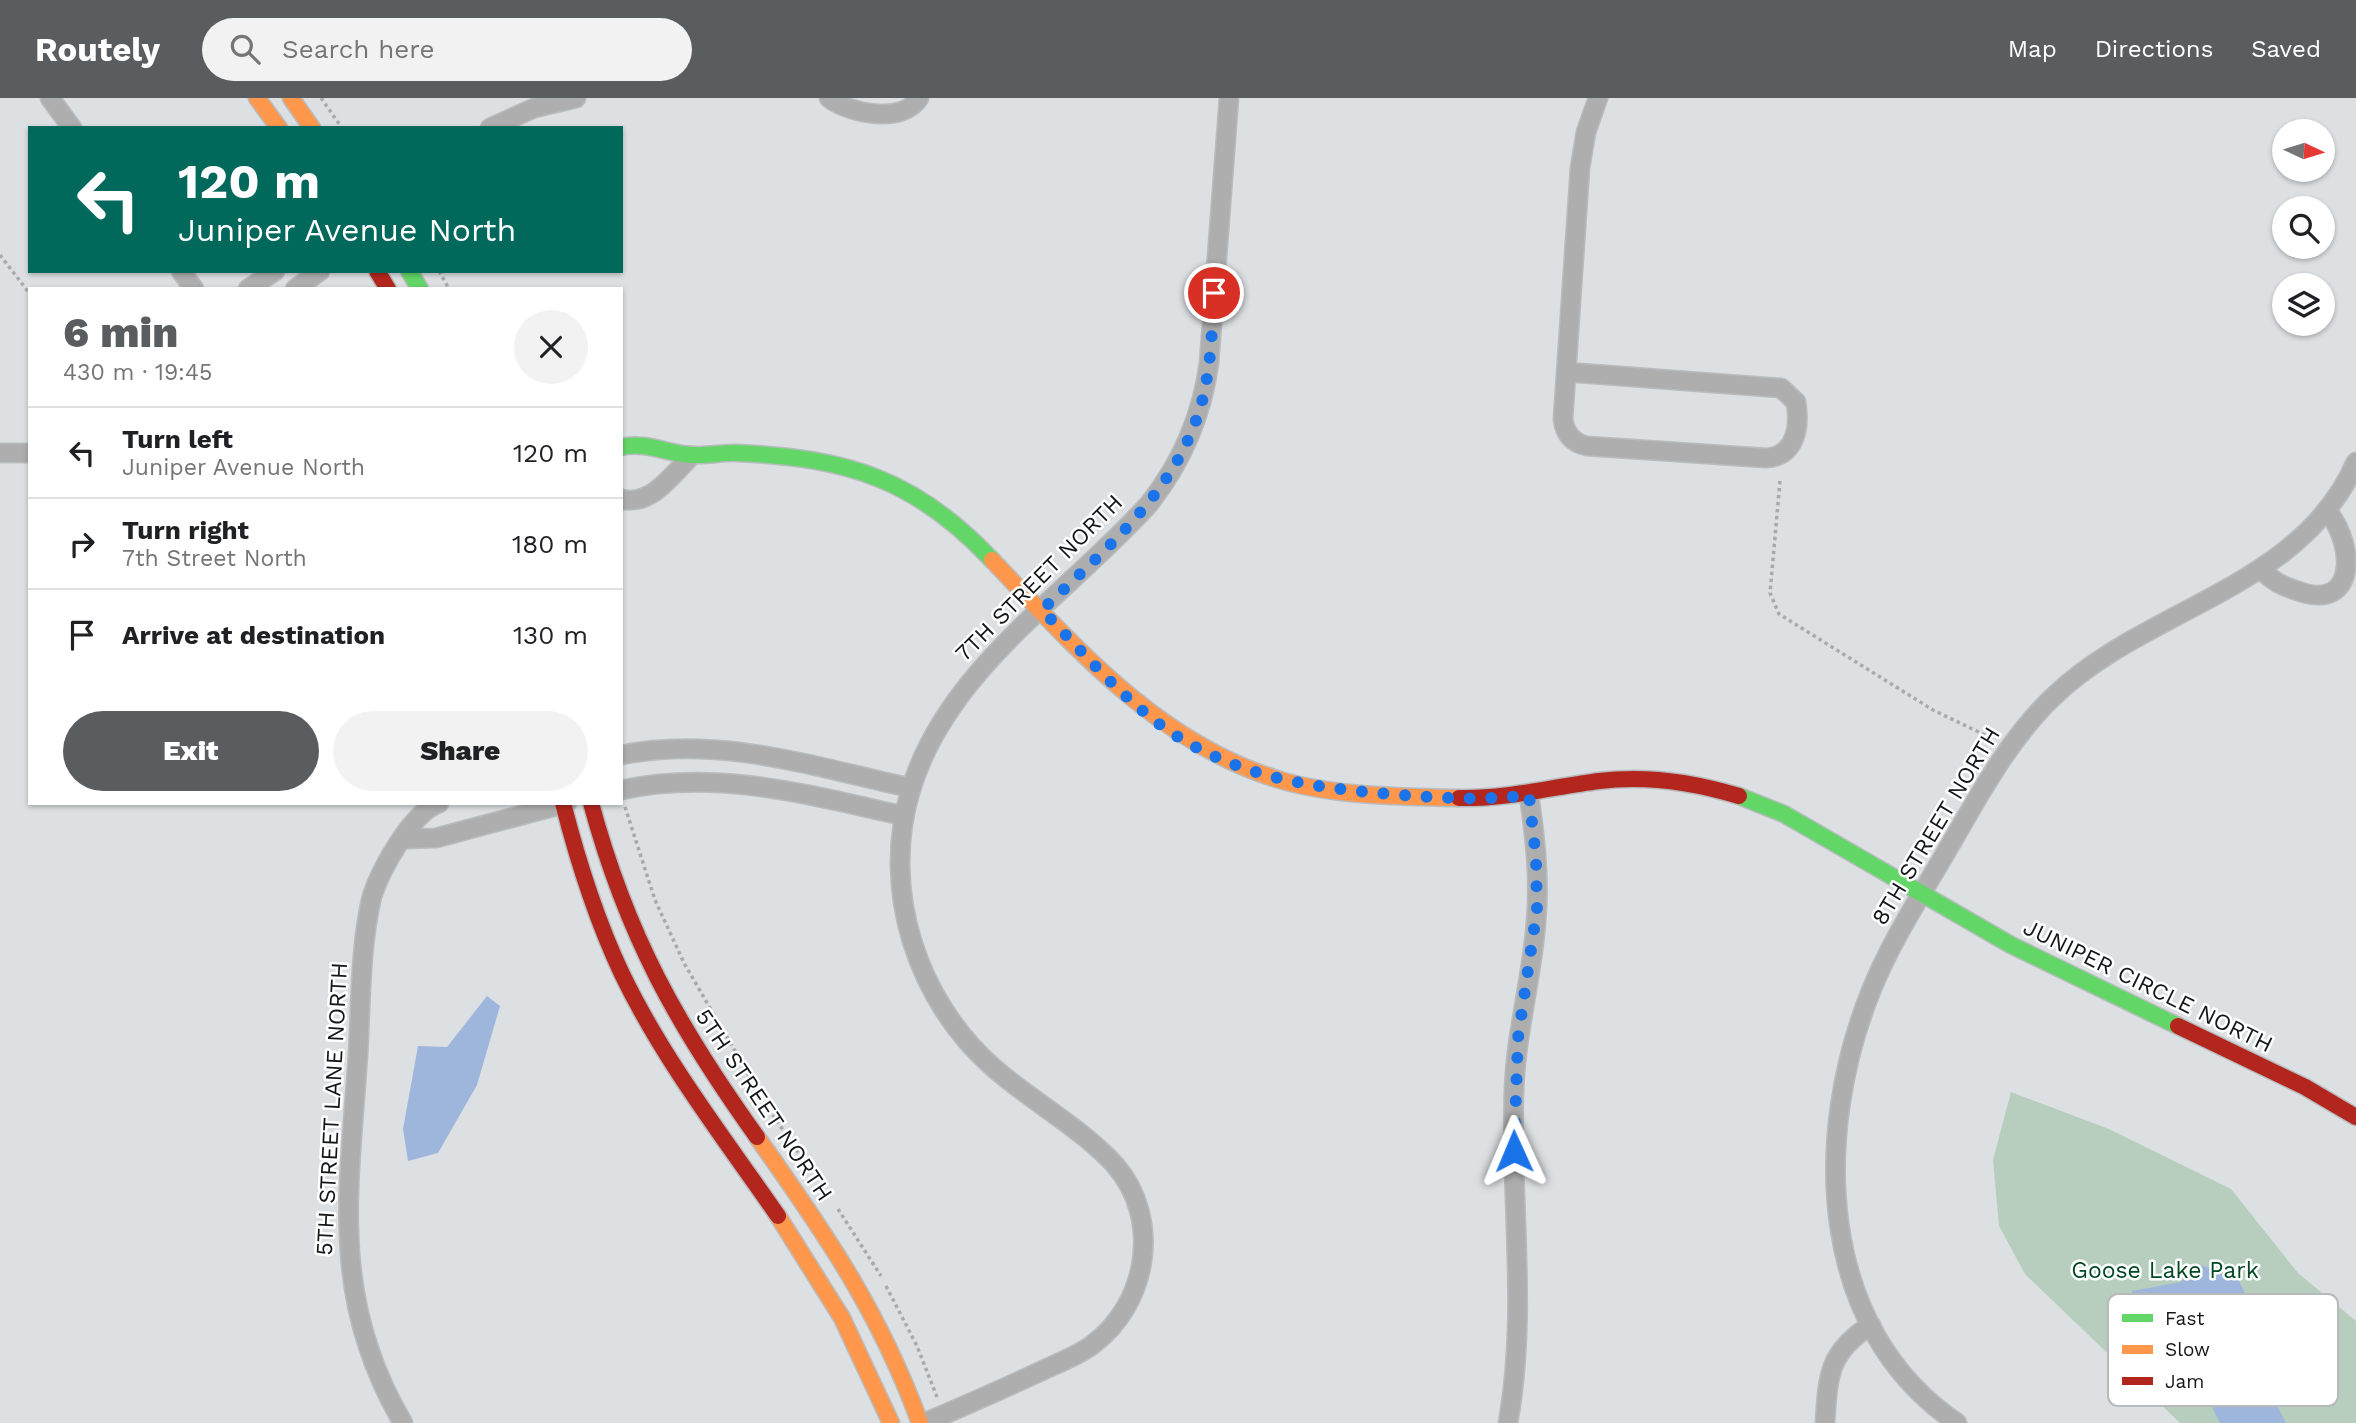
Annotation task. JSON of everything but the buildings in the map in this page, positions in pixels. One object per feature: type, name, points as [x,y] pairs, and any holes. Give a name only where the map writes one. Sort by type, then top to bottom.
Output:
[{"type":"street","points":[[50,98],[71,126]]},
{"type":"street","points":[[257,98],[278,126]]},
{"type":"street","points":[[291,98],[311,126]]},
{"type":"street","points":[[494,126],[534,108],[576,98]]},
{"type":"street","points":[[829,98],[852,109],[893,113],[908,110],[919,98]]},
{"type":"street","name":"7TH STREET NORTH","points":[[922,1423],[1095,1343],[1118,1321],[1131,1300],[1140,1272],[1144,1244],[1137,1203],[1115,1166],[982,1058],[962,1036],[936,999],[916,955],[905,914],[900,870],[904,816],[911,788],[928,745],[953,702],[981,670],[1149,504],[1175,467],[1193,429],[1209,363],[1229,98]]},
{"type":"street","points":[[1566,372],[1778,387],[1788,391],[1796,402],[1794,440],[1786,452],[1769,458],[1584,445],[1569,436],[1563,423],[1566,372],[1580,168],[1586,132],[1598,98]]},
{"type":"street","points":[[251,287],[272,273]]},
{"type":"street","points":[[298,287],[317,273]]},
{"type":"street","name":"JUNIPER CIRCLE NORTH","points":[[623,447],[643,444],[691,456],[735,453],[805,458],[842,464],[886,478],[925,499],[956,522],[1152,717],[1188,742],[1247,770],[1298,785],[1450,799],[1529,795],[1625,779],[1668,780],[1716,789],[1784,814],[2011,945],[2305,1087],[2356,1116]]},
{"type":"street","points":[[0,453],[28,453]]},
{"type":"street","points":[[623,499],[636,501],[646,497],[691,456]]},
{"type":"street","name":"8TH STREET NORTH","points":[[1957,1423],[1913,1385],[1888,1354],[1852,1286],[1837,1224],[1835,1176],[1839,1118],[1851,1050],[1866,1004],[1885,960],[2003,757],[2053,697],[2119,646],[2261,569],[2300,540],[2328,512],[2356,462]]},
{"type":"street","points":[[2261,569],[2279,585],[2308,594],[2327,597],[2342,590],[2349,576],[2349,565],[2342,531],[2328,512]]},
{"type":"street","points":[[623,755],[671,748],[737,750],[911,788]]},
{"type":"street","points":[[623,790],[683,782],[737,782],[904,816]]},
{"type":"street","points":[[1508,1423],[1518,1324],[1514,1081],[1519,1025],[1537,909],[1536,850],[1529,795]]},
{"type":"street","name":"5TH STREET LANE NORTH","points":[[403,1423],[387,1395],[365,1340],[350,1280],[346,1239],[368,914],[383,867],[425,809],[434,805]]},
{"type":"street","points":[[404,839],[436,838],[560,805]]},
{"type":"street","points":[[564,805],[588,895],[632,995],[672,1063],[832,1297],[863,1357],[891,1423]]},
{"type":"street","name":"5TH STREET NORTH","points":[[592,805],[618,893],[650,970],[689,1037],[862,1293],[892,1352],[922,1423]]},
{"type":"street","points":[[1825,1423],[1832,1366],[1846,1344],[1871,1325]]},
{"type":"path","points":[[321,98],[341,126]]},
{"type":"path","points":[[0,255],[28,291]]},
{"type":"path","points":[[1780,481],[1770,582],[1771,598],[1779,614],[1926,706],[1989,737]]},
{"type":"path","points":[[627,809],[655,900],[684,963],[768,1108],[815,1177]]},
{"type":"path","points":[[830,1199],[874,1264],[901,1313],[938,1401]]},
{"type":"green space","name":"Goose Lake Park","points":[[2011,1092],[2109,1129],[2231,1189],[2298,1273],[2323,1294],[2108,1294],[2108,1354],[2025,1274],[1999,1226],[1993,1160]]},
{"type":"green space","name":"Goose Lake Park","points":[[2338,1306],[2356,1321],[2356,1423],[2180,1423],[2162,1406],[2338,1406]]},
{"type":"water","points":[[487,996],[500,1006],[477,1085],[438,1153],[408,1161],[403,1129],[418,1046],[447,1047]]},
{"type":"water","points":[[2194,1263],[2237,1276],[2245,1294],[2132,1294],[2132,1291],[2181,1282]]},
{"type":"water","points":[[2212,1406],[2277,1406],[2286,1423],[2220,1423]]},
{"type":"traffic: fast","points":[[410,273],[419,287]]},
{"type":"traffic: fast","points":[[623,447],[649,447],[695,455],[732,453],[777,456],[813,460],[846,468],[877,478],[936,510],[964,532],[992,560]]},
{"type":"traffic: fast","points":[[1739,796],[1784,814],[2011,945],[2178,1026]]},
{"type":"traffic: slow","points":[[257,98],[278,126]]},
{"type":"traffic: slow","points":[[291,98],[311,126]]},
{"type":"traffic: slow","points":[[992,560],[1055,626],[1122,690],[1196,743],[1236,764],[1280,780],[1322,789],[1368,795],[1459,798]]},
{"type":"traffic: slow","points":[[757,1137],[849,1274],[887,1345],[920,1423]]},
{"type":"traffic: slow","points":[[778,1216],[842,1318],[891,1423]]},
{"type":"traffic: jam","points":[[378,273],[387,287]]},
{"type":"traffic: jam","points":[[1459,798],[1495,797],[1617,779],[1652,779],[1704,787],[1739,796]]},
{"type":"traffic: jam","points":[[564,805],[581,869],[622,974],[656,1038],[778,1216]]},
{"type":"traffic: jam","points":[[592,805],[621,896],[657,978],[702,1056],[757,1137]]},
{"type":"traffic: jam","points":[[2178,1026],[2305,1087],[2356,1117]]},
{"type":"route","points":[[1214,293],[1205,391],[1182,455],[1157,495],[1140,514],[1042,610],[1135,704],[1188,742],[1247,770],[1298,785],[1340,790],[1458,799],[1529,795],[1538,891],[1533,952],[1518,1038],[1514,1151]]}]
